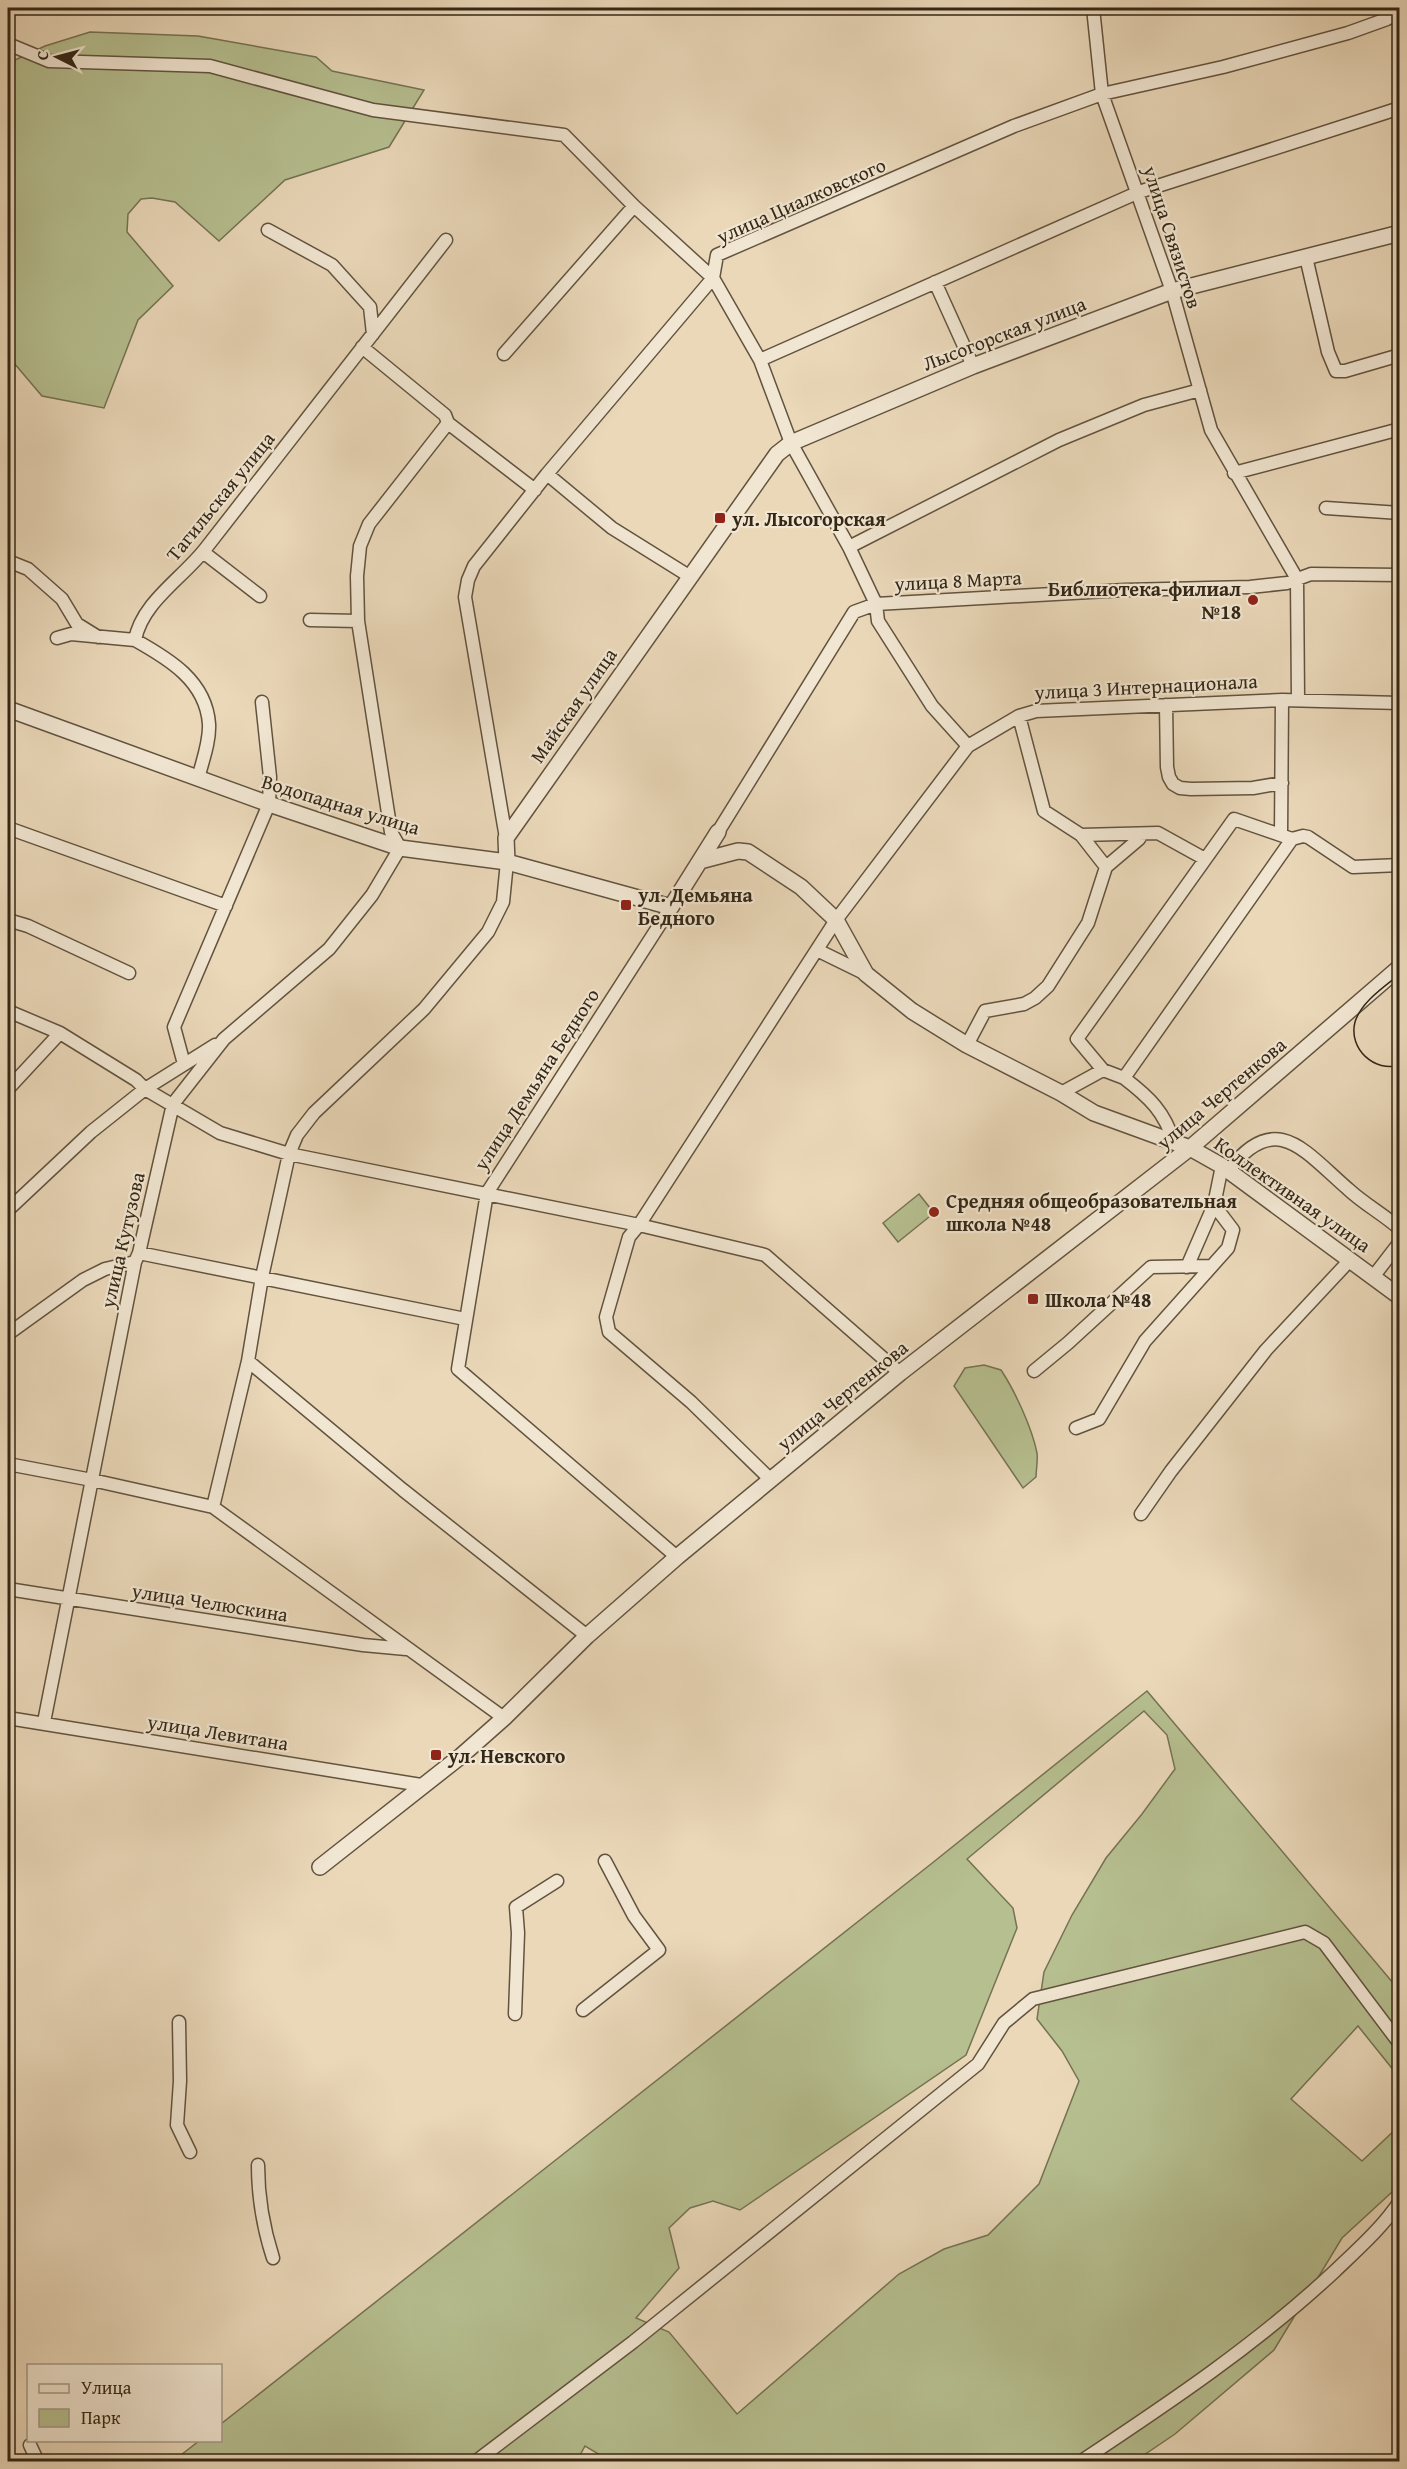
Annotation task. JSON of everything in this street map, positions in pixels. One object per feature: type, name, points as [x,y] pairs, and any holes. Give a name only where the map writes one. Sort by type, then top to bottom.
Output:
[{"type":"street","name":"улица Связистов","points":[[1093,8],[1102,94],[1172,291],[1211,430],[1297,579]]},
{"type":"street","name":"улица Циалковского","points":[[506,838],[465,597],[468,580],[474,566],[547,474],[713,278],[717,255],[1014,126],[1102,94],[1223,67],[1348,33],[1400,11]]},
{"type":"street","points":[[8,44],[49,61],[210,66],[373,110],[564,135],[634,206],[713,278],[760,360],[791,443],[849,547],[876,604],[878,621],[932,706],[968,746],[836,920],[639,1225],[628,1237],[606,1317],[609,1332],[691,1402],[771,1480]]},
{"type":"street","points":[[760,360],[1138,192],[1400,108]]},
{"type":"street","points":[[504,354],[634,206]]},
{"type":"street","points":[[268,230],[332,266],[370,307],[373,334]]},
{"type":"street","name":"Лысогорская улица","points":[[689,576],[777,454],[791,443],[973,366],[1172,291],[1400,233]]},
{"type":"street","name":"Тагильская улица","points":[[135,640],[137,629],[152,606],[203,552],[446,240]]},
{"type":"street","points":[[1306,257],[1328,352],[1336,371],[1345,371],[1400,356]]},
{"type":"street","points":[[935,282],[973,366]]},
{"type":"street","points":[[362,348],[446,415],[448,423],[535,490]]},
{"type":"street","points":[[849,547],[1059,440],[1144,405],[1200,390]]},
{"type":"street","points":[[400,848],[391,832],[358,621],[357,576],[360,546],[369,524],[448,423]]},
{"type":"street","points":[[1234,473],[1400,429]]},
{"type":"street","points":[[547,474],[612,528],[689,576]]},
{"type":"street","points":[[1326,507],[1400,513]]},
{"type":"street","points":[[203,552],[260,596]]},
{"type":"street","points":[[8,561],[28,569],[62,599],[77,624],[98,637]]},
{"type":"street","name":"улица 8 Марта","points":[[876,604],[1125,590],[1250,587],[1287,584],[1311,574],[1400,575]]},
{"type":"street","name":"Майская улица","points":[[506,838],[689,576]]},
{"type":"street","points":[[1297,579],[1298,700]]},
{"type":"street","name":"улица Демьяна Бедного","points":[[677,1557],[458,1369],[487,1193],[700,861],[854,612],[876,604]]},
{"type":"street","points":[[310,620],[358,621]]},
{"type":"street","points":[[57,638],[71,634],[135,640],[159,653],[195,683],[206,707],[209,725],[198,779]]},
{"type":"street","points":[[1124,1078],[1287,837],[1282,783],[1282,700]]},
{"type":"street","name":"улица 3 Интернационала","points":[[968,746],[1018,716],[1036,711],[1282,700],[1400,703]]},
{"type":"street","points":[[184,1064],[174,1027],[269,804],[270,777],[262,702]]},
{"type":"street","points":[[1166,705],[1167,767],[1173,784],[1180,788],[1191,789],[1246,788],[1282,783]]},
{"type":"street","name":"Водопадная улица","points":[[8,709],[198,779],[400,848],[507,862],[671,906]]},
{"type":"street","points":[[1018,716],[1044,812],[1081,835],[1106,867]]},
{"type":"street","points":[[1174,1143],[1168,1122],[1141,1091],[1124,1078],[1103,1070],[1077,1039],[1234,819],[1287,837],[1308,837],[1353,867],[1400,866]]},
{"type":"street","points":[[8,828],[226,906]]},
{"type":"street","points":[[1081,835],[1158,833],[1205,859]]},
{"type":"street","points":[[967,1045],[985,1011],[1024,1004],[1048,986],[1088,923],[1106,867],[1142,834]]},
{"type":"street","points":[[213,1507],[248,1360],[262,1277],[289,1154],[297,1135],[314,1113],[424,1009],[488,932],[503,902],[507,862],[506,838]]},
{"type":"street","name":"улица Кутузова","points":[[44,1722],[137,1257],[173,1104],[224,1039],[329,949],[372,895],[400,848]]},
{"type":"street","points":[[700,861],[738,851],[748,852],[801,887],[836,920],[866,974]]},
{"type":"street","points":[[8,920],[28,926],[129,973]]},
{"type":"street","points":[[817,950],[866,974]]},
{"type":"street","name":"улица Чертенкова","points":[[320,1867],[421,1785],[461,1756],[504,1718],[587,1636],[677,1557],[900,1373],[1190,1148],[1400,967]]},
{"type":"street","name":"Коллективная улица","points":[[866,974],[912,1011],[967,1045],[1061,1093],[1094,1113],[1190,1148],[1226,1168],[1400,1297]]},
{"type":"street","points":[[8,1011],[60,1033],[136,1080],[145,1089],[220,1132],[289,1154],[639,1225],[765,1255],[900,1373]]},
{"type":"street","points":[[8,1089],[60,1033]]},
{"type":"street","points":[[8,1210],[91,1132],[145,1089],[224,1039]]},
{"type":"street","points":[[1061,1093],[1103,1070]]},
{"type":"street","points":[[1187,1267],[1214,1205],[1226,1168],[1248,1148],[1272,1139],[1284,1140],[1311,1155],[1356,1197],[1378,1210],[1400,1229]]},
{"type":"street","points":[[1076,1428],[1099,1419],[1145,1341],[1228,1248],[1233,1230],[1214,1205]]},
{"type":"street","points":[[1373,1277],[1400,1242]]},
{"type":"street","points":[[8,1334],[83,1280],[137,1257],[262,1277],[465,1319]]},
{"type":"street","points":[[1141,1515],[1171,1471],[1266,1350],[1350,1260]]},
{"type":"street","points":[[1034,1371],[1151,1267],[1211,1266]]},
{"type":"street","points":[[248,1360],[403,1490],[587,1636]]},
{"type":"street","points":[[8,1464],[213,1507],[504,1718]]},
{"type":"street","name":"улица Челюскина","points":[[8,1590],[363,1645],[407,1649]]},
{"type":"street","name":"улица Левитана","points":[[8,1718],[44,1722],[421,1785]]},
{"type":"street","points":[[583,2010],[660,1950],[634,1916],[605,1861]]},
{"type":"street","points":[[515,2014],[518,1933],[516,1907],[557,1881]]},
{"type":"street","points":[[475,2462],[633,2342],[978,2064],[1004,2023],[1033,1999],[1305,1932],[1324,1944],[1400,2044]]},
{"type":"street","points":[[179,2022],[180,2081],[177,2126],[190,2152]]},
{"type":"street","points":[[258,2165],[260,2207],[264,2231],[273,2258]]},
{"type":"street","points":[[1080,2462],[1192,2387],[1294,2308],[1360,2247],[1400,2200]]},
{"type":"street","points":[[30,2445],[38,2462]]},
{"type":"green space","points":[[90,32],[198,36],[316,57],[332,71],[424,90],[389,147],[285,180],[219,241],[175,202],[152,198],[141,199],[128,214],[127,232],[173,286],[138,320],[104,408],[42,396],[8,356],[8,84],[12,82],[15,60],[45,46]]},
{"type":"green space","points":[[919,1194],[934,1213],[898,1242],[883,1223]]},
{"type":"green space","points":[[984,1365],[1001,1370],[1031,1432],[1037,1453],[1036,1477],[1023,1488],[954,1386],[965,1368]]},
{"type":"green space","points":[[1147,1691],[1399,1990],[1399,2077],[1358,2026],[1291,2099],[1362,2161],[1399,2126],[1399,2180],[1392,2192],[1342,2238],[1274,2350],[1175,2434],[1135,2461],[612,2462],[585,2446],[578,2459],[580,2462],[172,2462],[198,2442],[222,2442],[222,2423]],"holes":[[[1144,1711],[1167,1735],[1175,1769],[1106,1858],[1072,1915],[1044,1972],[1037,2019],[1062,2051],[1079,2081],[1039,2184],[988,2235],[944,2249],[899,2274],[737,2414],[669,2332],[636,2318],[679,2268],[669,2228],[690,2208],[713,2201],[740,2210],[966,2055],[1017,1928],[1013,1908],[967,1859]]]},
{"type":"tram line","points":[[1400,974],[1362,1008],[1355,1022],[1354,1032],[1360,1050],[1366,1057],[1381,1065],[1391,1067],[1400,1065]]},
{"type":"place","name":"ул. Лысогорская","points":[[720,518]]},
{"type":"place","name":"Библиотека-филиал №18","points":[[1253,600]]},
{"type":"place","name":"ул. Демьяна Бедного","points":[[626,905]]},
{"type":"place","name":"Средняя общеобразовательная школа №48","points":[[934,1212]]},
{"type":"place","name":"Школа №48","points":[[1033,1299]]},
{"type":"place","name":"ул. Невского","points":[[436,1755]]}]
